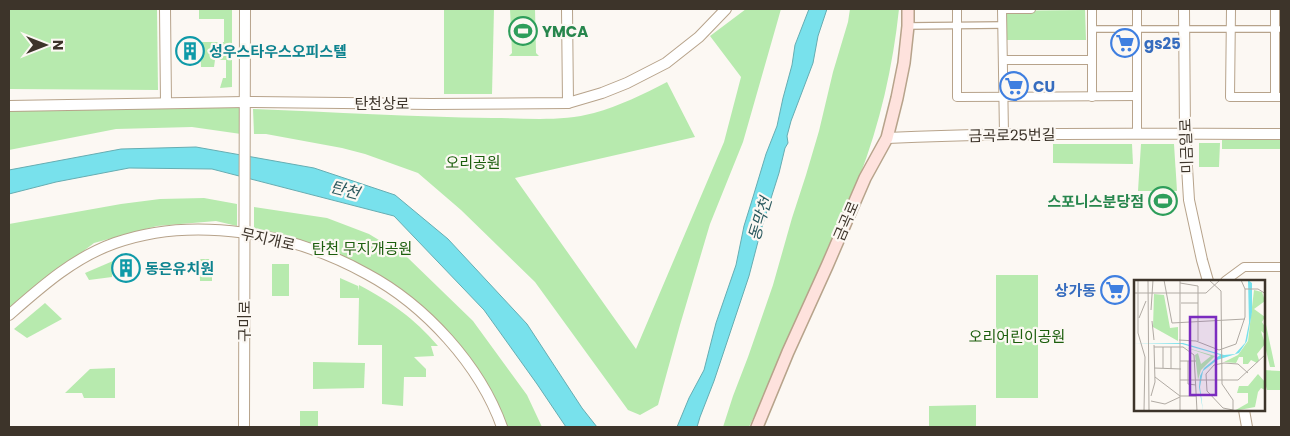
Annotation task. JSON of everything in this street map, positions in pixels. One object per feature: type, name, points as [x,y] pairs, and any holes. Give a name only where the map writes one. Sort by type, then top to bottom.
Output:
[{"type":"main road","name":"금곡로","points":[[757,427],[865,178],[886,138],[904,63],[908,9]]},
{"type":"street","points":[[165,9],[166,103]]},
{"type":"street","points":[[245,9],[245,102]]},
{"type":"street","points":[[566,9],[568,103]]},
{"type":"street","name":"탄천상로","points":[[9,106],[245,102],[568,103],[627,83],[666,63],[699,36],[726,9]]},
{"type":"street","points":[[957,9],[957,97],[1137,96]]},
{"type":"street","points":[[1004,135],[1002,9],[1031,9]]},
{"type":"street","points":[[1092,9],[1092,97]]},
{"type":"street","points":[[1137,9],[1137,133]]},
{"type":"street","name":"미금일로","points":[[1184,9],[1185,134],[1189,200],[1208,280]]},
{"type":"street","points":[[1231,9],[1230,97],[1278,97],[1278,30],[1275,9]]},
{"type":"street","points":[[908,26],[1002,25]]},
{"type":"street","points":[[1092,29],[1278,30]]},
{"type":"street","points":[[1003,60],[1092,60]]},
{"type":"street","name":"구미로","points":[[244,427],[245,102]]},
{"type":"street","name":"금곡로25번길","points":[[886,138],[1137,133],[1281,134]]},
{"type":"street","name":"무지개로","points":[[9,315],[39,289],[78,260],[115,243],[149,234],[182,230],[214,229],[244,232],[316,251],[368,274],[399,294],[428,318],[462,357],[487,391],[502,427]]},
{"type":"street","points":[[1225,280],[1244,267],[1281,267]]},
{"type":"street","points":[[1244,411],[1247,427]]},
{"type":"green space","points":[[9,9],[157,9],[158,90],[9,89]]},
{"type":"green space","points":[[199,9],[232,9],[232,87],[220,88],[223,78],[226,78],[226,60],[215,60],[214,67],[201,67],[200,42],[224,42],[224,19],[199,19]]},
{"type":"green space","points":[[444,9],[494,9],[492,94],[444,94]]},
{"type":"green space","name":"YMCA","points":[[510,9],[535,9],[536,53],[539,56],[509,56],[512,53]]},
{"type":"green space","name":"오리공원","points":[[746,9],[781,9],[743,142],[710,224],[658,405],[640,415],[628,410],[535,282],[461,210],[418,173],[342,148],[266,134],[254,134],[253,109],[432,117],[556,119],[581,116],[603,110],[667,82],[695,137],[515,178],[636,349],[724,142],[741,77],[710,36]]},
{"type":"green space","points":[[850,9],[899,9],[889,73],[867,158],[749,427],[723,427],[773,285],[819,131]]},
{"type":"green space","points":[[1085,10],[1086,40],[1004,40],[1004,11]]},
{"type":"green space","points":[[240,107],[241,134],[192,127],[116,129],[9,150],[9,108]]},
{"type":"green space","points":[[1222,140],[1281,140],[1281,149],[1222,149]]},
{"type":"green space","points":[[1199,143],[1220,143],[1219,167],[1199,167]]},
{"type":"green space","points":[[1053,144],[1132,144],[1133,164],[1053,163]]},
{"type":"green space","points":[[1141,144],[1174,144],[1177,191],[1138,191]]},
{"type":"green space","points":[[204,198],[237,204],[237,226],[216,221],[157,226],[94,243],[9,312],[9,224],[121,204],[160,199]]},
{"type":"green space","name":"탄천 무지개공원","points":[[254,207],[327,218],[369,234],[407,257],[473,321],[527,395],[542,427],[506,427],[501,412],[483,379],[432,315],[397,287],[353,261],[286,236],[254,228]]},
{"type":"green space","points":[[199,259],[212,259],[212,281],[200,281]]},
{"type":"green space","points":[[113,261],[112,277],[89,280],[85,273]]},
{"type":"green space","points":[[272,264],[289,264],[289,296],[272,296]]},
{"type":"green space","name":"오리어린이공원","points":[[996,275],[1038,275],[1038,398],[996,398]]},
{"type":"green space","points":[[340,278],[358,286],[358,291],[359,285],[382,298],[411,319],[438,346],[431,346],[434,356],[414,357],[426,369],[426,377],[404,377],[403,406],[382,404],[382,345],[358,345],[359,298],[340,298]]},
{"type":"green space","points":[[45,303],[62,319],[27,338],[14,329]]},
{"type":"green space","points":[[1265,320],[1275,367],[1270,367],[1265,346]]},
{"type":"green space","points":[[313,362],[365,363],[364,388],[313,389]]},
{"type":"green space","points":[[115,368],[115,398],[84,398],[82,393],[65,393],[90,369]]},
{"type":"green space","points":[[1265,370],[1280,371],[1281,390],[1267,390]]},
{"type":"green space","points":[[976,405],[976,427],[929,427],[929,406]]},
{"type":"green space","points":[[300,411],[318,411],[318,427],[300,427]]},
{"type":"water","name":"동막천","points":[[809,9],[827,9],[818,36],[813,63],[791,121],[787,136],[788,143],[749,276],[697,427],[677,427],[689,398],[704,370],[716,323],[736,265],[744,226],[766,154],[777,126],[795,45]]},
{"type":"water","name":"탄천","points":[[196,147],[314,168],[395,195],[448,239],[527,324],[582,408],[597,427],[566,427],[484,310],[394,216],[212,169],[129,168],[56,182],[9,194],[9,170],[121,149]]},
{"type":"place","name":"YMCA","points":[[523,31]]},
{"type":"place","name":"gs25","points":[[1125,43]]},
{"type":"place","name":"성우스타우스오피스텔","points":[[190,51]]},
{"type":"place","name":"CU","points":[[1014,86]]},
{"type":"place","name":"스포니스분당점","points":[[1163,201]]},
{"type":"place","name":"동은유치원","points":[[126,268]]},
{"type":"place","name":"상가동","points":[[1115,290]]}]
